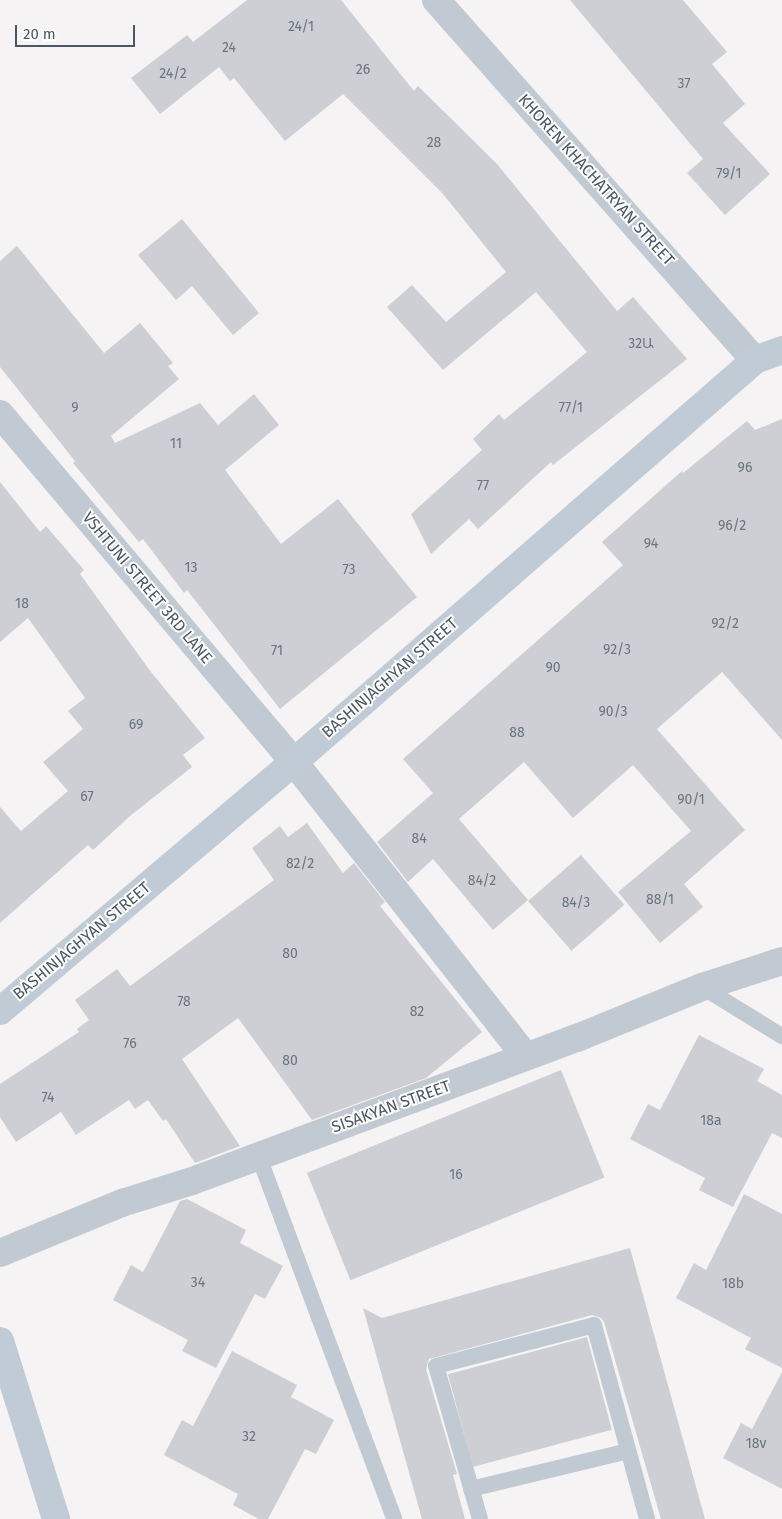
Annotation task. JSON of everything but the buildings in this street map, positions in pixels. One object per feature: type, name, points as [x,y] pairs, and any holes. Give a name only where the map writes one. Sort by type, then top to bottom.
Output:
[{"type":"main road","name":"BASHINJAGHYAN STREET","points":[[0,1011],[294,762],[755,360],[782,350]]},
{"type":"main road","points":[[0,1341],[56,1519]]},
{"type":"street","name":"KHOREN KHACHATRYAN STREET","points":[[436,0],[755,360]]},
{"type":"street","name":"VSHTUNI STREET 3RD LANE","points":[[0,414],[294,762],[526,1057]]},
{"type":"street","name":"SISAKYAN STREET","points":[[0,1253],[122,1203],[259,1157],[526,1057],[702,987],[782,961]]},
{"type":"lane","points":[[702,987],[782,1036]]},
{"type":"lane","points":[[259,1157],[394,1519]]},
{"type":"lane","points":[[480,1519],[436,1366],[594,1324],[647,1519]]},
{"type":"lane","points":[[471,1489],[628,1451]]}]
